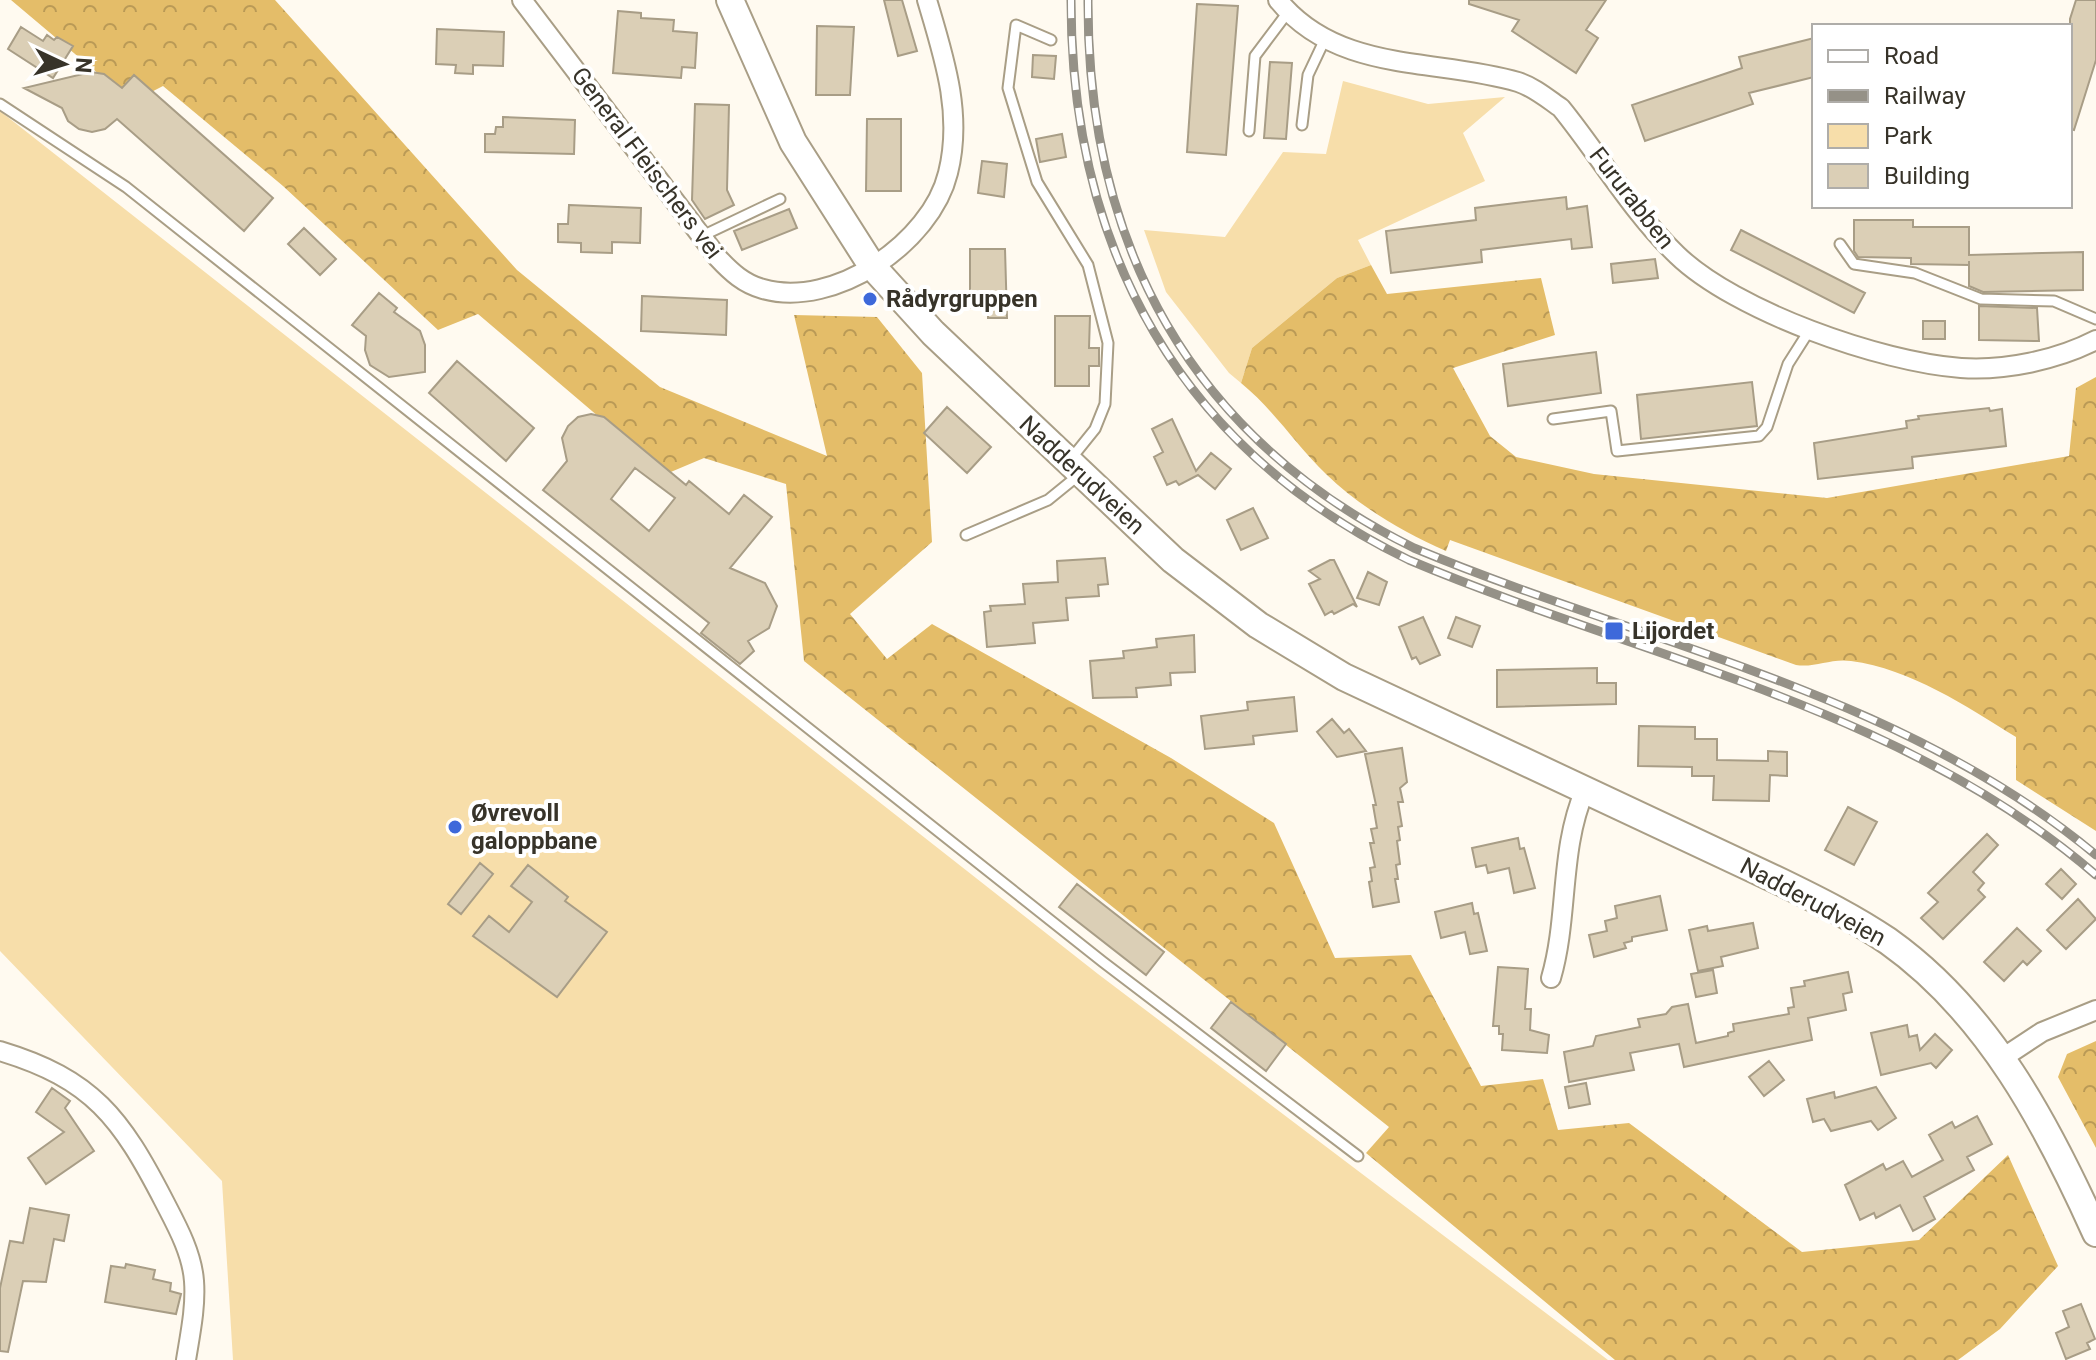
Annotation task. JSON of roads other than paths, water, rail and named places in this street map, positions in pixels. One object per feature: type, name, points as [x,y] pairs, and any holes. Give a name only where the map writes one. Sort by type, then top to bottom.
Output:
[{"type":"main road","name":"Nadderudveien","points":[[730,0],[793,142],[872,266],[926,326],[1074,468],[1215,595],[1301,652],[1380,695],[1806,894],[1873,932],[1909,958],[1952,997],[2001,1059],[2040,1118],[2096,1233]]},
{"type":"street","name":"General Fleischers vei","points":[[522,0],[731,271],[765,290],[809,290],[872,266],[895,253],[920,230],[943,192],[953,146],[953,97],[927,0]]},
{"type":"street","name":"Fururabben","points":[[1283,6],[1325,39],[1405,65],[1475,73],[1521,83],[1541,94],[1561,108],[1658,236],[1679,258],[1707,278],[1809,331],[1907,358],[1963,368],[2049,358],[2096,340]]},
{"type":"street","points":[[1551,978],[1561,943],[1568,846],[1585,790]]},
{"type":"street","points":[[2001,1059],[2042,1032],[2096,1010]]},
{"type":"street","points":[[0,1051],[41,1063],[78,1085],[104,1106],[134,1143],[189,1253],[194,1281],[186,1360]]},
{"type":"lane","points":[[1249,131],[1255,56],[1283,6]]},
{"type":"lane","points":[[966,535],[1048,500],[1074,468],[1105,404],[1108,343],[1088,265],[1037,182],[1008,88],[1016,25],[1051,40]]},
{"type":"lane","points":[[1302,125],[1308,75],[1325,39]]},
{"type":"lane","points":[[0,104],[126,187],[1103,962],[1358,1156]]},
{"type":"lane","points":[[702,236],[780,199]]},
{"type":"lane","points":[[1840,244],[1854,264],[1915,273],[1981,299],[2054,301],[2096,319]]},
{"type":"lane","points":[[1553,419],[1611,411],[1617,451],[1759,436],[1767,427],[1788,364],[1809,331]]},
{"type":"railway","points":[[1071,0],[1076,92],[1092,178],[1118,258],[1154,332],[1201,400],[1260,461],[1329,514],[1409,560],[1497,595],[1766,691],[1854,727],[1939,768],[2020,817],[2096,875]]},
{"type":"railway","points":[[1088,0],[1093,89],[1107,173],[1132,252],[1167,324],[1212,390],[1268,450],[1336,503],[1414,548],[1768,676],[1855,712],[1939,752],[2020,799],[2096,855]]},
{"type":"place","name":"Rådyrgruppen","points":[[870,299]]},
{"type":"place","name":"Lijordet","points":[[1614,631]]},
{"type":"place","name":"Øvrevoll galoppbane","points":[[455,827]]}]
